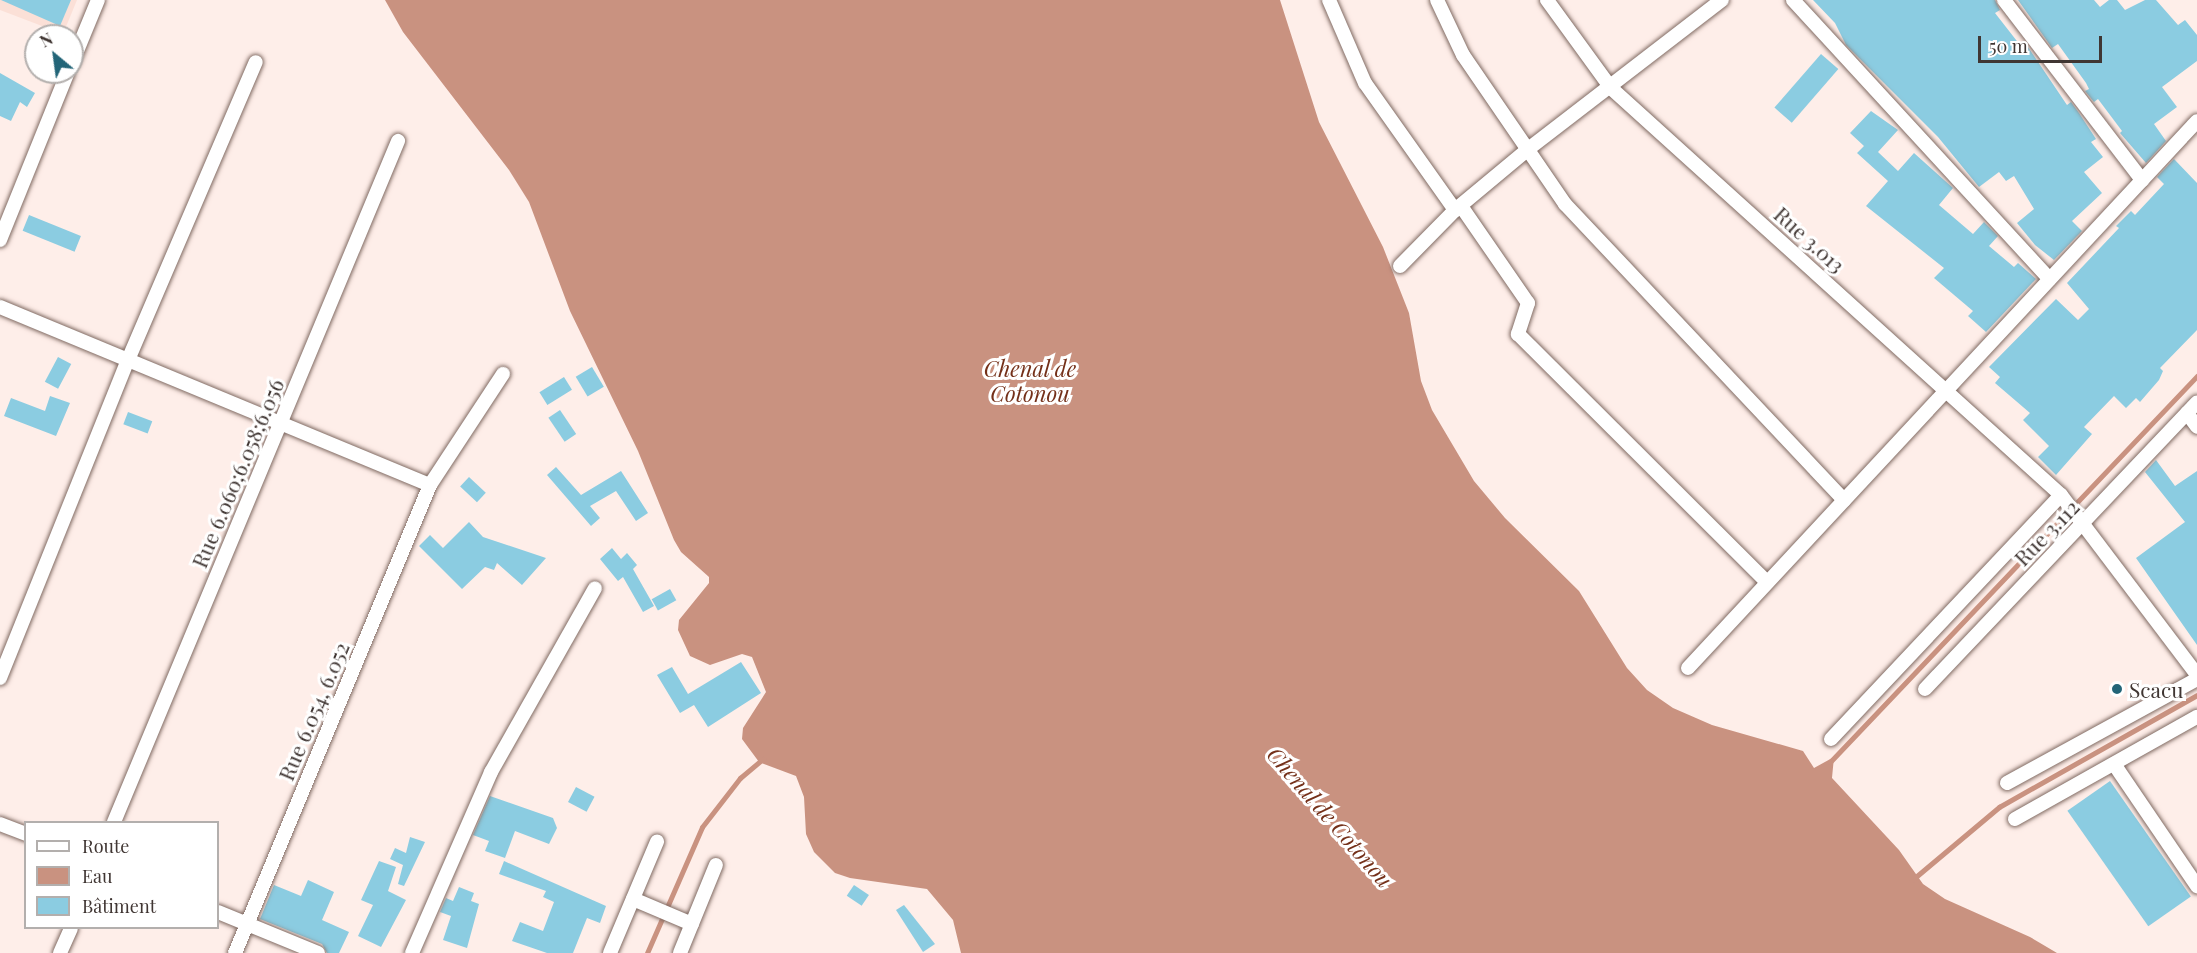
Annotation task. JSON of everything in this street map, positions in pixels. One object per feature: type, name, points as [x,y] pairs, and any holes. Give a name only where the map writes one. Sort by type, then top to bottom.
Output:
[{"type":"street","points":[[84,34],[98,0]]},
{"type":"street","points":[[1329,0],[1365,83],[1528,303],[1518,334],[1767,582]]},
{"type":"street","points":[[1437,0],[1454,41],[1565,204],[1634,280],[1844,500]]},
{"type":"street","name":"Rue 3.013","points":[[1547,0],[1611,88],[2061,495],[2197,677]]},
{"type":"street","points":[[1400,266],[1458,208],[1527,150],[1611,88],[1722,0]]},
{"type":"street","points":[[1793,0],[2050,279]]},
{"type":"street","points":[[2004,0],[2142,180]]},
{"type":"street","points":[[0,678],[128,360],[256,62]]},
{"type":"street","points":[[0,240],[63,84]]},
{"type":"street","points":[[1688,668],[2197,121]]},
{"type":"street","name":"Rue 6.060;6.058;6.056","points":[[114,821],[398,141]]},
{"type":"street","points":[[0,307],[430,485]]},
{"type":"street","name":"Rue 6.054, 6.052","points":[[235,953],[430,485],[503,374]]},
{"type":"street","name":"Rue 3.112","points":[[1925,689],[2197,402]]},
{"type":"street","points":[[2187,413],[2197,427]]},
{"type":"street","name":"Rue 3.112","points":[[1831,739],[2061,495]]},
{"type":"street","points":[[412,953],[491,771],[595,588]]},
{"type":"street","points":[[2007,783],[2197,677]]},
{"type":"street","points":[[2015,819],[2197,717]]},
{"type":"street","points":[[2114,764],[2197,886]]},
{"type":"street","points":[[0,824],[24,833]]},
{"type":"street","points":[[610,953],[657,842]]},
{"type":"street","points":[[680,953],[716,866]]},
{"type":"street","points":[[633,899],[692,924]]},
{"type":"street","points":[[219,912],[318,953]]},
{"type":"street","points":[[60,953],[69,929]]},
{"type":"shaded area","points":[[0,0],[77,0],[67,24],[37,24],[0,10]]},
{"type":"water","name":"Chenal de Cotonou","points":[[385,0],[1280,0],[1319,122],[1383,247],[1409,313],[1421,381],[1432,410],[1474,481],[1505,518],[1579,591],[1627,668],[1647,690],[1673,708],[1712,725],[1803,751],[1814,768],[1834,757],[1832,778],[1899,850],[1923,884],[1945,899],[2030,937],[2057,953],[961,953],[953,920],[927,889],[850,878],[835,873],[814,852],[806,834],[804,797],[796,776],[759,762],[742,739],[743,728],[766,692],[752,657],[742,654],[710,665],[690,656],[678,630],[679,620],[709,583],[709,577],[681,552],[674,540],[638,451],[570,311],[529,202],[509,170],[403,32]]},
{"type":"building","points":[[1,0],[71,0],[61,24],[55,24]]},
{"type":"building","points":[[1813,0],[1995,0],[2000,10],[1995,13],[2020,45],[2024,41],[2067,105],[2071,102],[2096,139],[2091,142],[2103,157],[2084,172],[2102,193],[2072,221],[2082,231],[2054,260],[2035,245],[2017,223],[2034,209],[2014,176],[2006,181],[1999,172],[1979,187],[1938,137],[1846,45],[1835,23]]},
{"type":"building","points":[[2018,0],[2094,0],[2100,7],[2109,0],[2117,0],[2125,10],[2145,0],[2156,0],[2178,25],[2185,20],[2197,35],[2197,61],[2162,87],[2177,107],[2154,124],[2166,141],[2146,163],[2120,133],[2122,131],[2098,99],[2094,102],[2085,91],[2089,89],[2086,83],[2058,44],[2052,48]]},
{"type":"building","points":[[1821,54],[1838,69],[1792,123],[1774,108]]},
{"type":"building","points":[[0,73],[35,93],[27,107],[20,102],[11,121],[0,116]]},
{"type":"building","points":[[1871,111],[1898,130],[1878,152],[1898,171],[1914,153],[1953,188],[1939,205],[1973,234],[1984,222],[1998,236],[1989,246],[2014,267],[2018,263],[2036,279],[1986,332],[1968,316],[1973,311],[1934,278],[1944,268],[1866,206],[1888,181],[1857,153],[1864,146],[1850,133]]},
{"type":"building","points":[[2174,159],[2197,183],[2197,330],[2160,368],[2163,371],[2159,380],[2140,402],[2136,398],[2126,408],[2114,396],[2084,427],[2092,434],[2056,475],[2038,457],[2049,446],[2023,420],[2030,413],[1995,383],[2000,377],[1989,367],[2056,299],[2078,320],[2089,309],[2067,283],[2119,228],[2116,226],[2131,211],[2135,215],[2164,184],[2157,177]]},
{"type":"building","points":[[29,215],[81,236],[75,252],[23,231]]},
{"type":"building","points":[[58,357],[71,364],[58,389],[45,382]]},
{"type":"building","points":[[592,367],[604,387],[588,397],[576,377]]},
{"type":"building","points":[[564,377],[572,390],[547,405],[539,392]]},
{"type":"building","points":[[50,396],[70,403],[56,436],[4,416],[11,398],[45,411]]},
{"type":"building","points":[[560,410],[576,434],[565,442],[548,418]]},
{"type":"building","points":[[128,412],[152,421],[148,433],[123,424]]},
{"type":"building","points":[[2156,460],[2175,486],[2197,471],[2197,645],[2136,558],[2185,522],[2145,472]]},
{"type":"building","points":[[556,467],[581,495],[621,471],[648,513],[636,521],[616,491],[590,506],[600,518],[591,526],[547,475]]},
{"type":"building","points":[[469,477],[486,493],[477,502],[460,487]]},
{"type":"building","points":[[469,522],[483,537],[546,558],[522,585],[497,563],[494,570],[485,567],[462,589],[419,546],[430,535],[443,548]]},
{"type":"building","points":[[612,548],[621,559],[627,553],[637,565],[633,569],[654,606],[643,612],[623,577],[618,581],[600,559]]},
{"type":"building","points":[[670,589],[676,600],[658,611],[652,599]]},
{"type":"building","points":[[741,662],[761,693],[708,727],[694,705],[680,713],[657,675],[672,667],[688,694]]},
{"type":"building","points":[[2110,781],[2191,897],[2148,926],[2067,811]]},
{"type":"building","points":[[576,787],[595,797],[587,812],[568,802]]},
{"type":"building","points":[[490,796],[553,818],[557,828],[549,844],[515,831],[505,858],[485,851],[489,841],[473,835]]},
{"type":"building","points":[[410,837],[425,842],[404,886],[398,884],[403,865],[390,859],[395,848],[406,853]]},
{"type":"building","points":[[379,861],[396,867],[388,891],[406,900],[381,947],[358,936],[373,905],[361,900]]},
{"type":"building","points":[[504,861],[606,906],[600,923],[587,918],[573,953],[547,953],[512,941],[520,922],[543,931],[554,902],[543,897],[546,891],[499,874]]},
{"type":"building","points":[[308,880],[334,892],[322,920],[349,932],[339,953],[327,953],[322,944],[260,919],[274,885],[301,896]]},
{"type":"building","points":[[854,885],[869,895],[862,906],[847,896]]},
{"type":"building","points":[[459,887],[474,893],[471,901],[479,904],[467,948],[443,940],[451,916],[440,912],[446,898],[453,901]]},
{"type":"building","points":[[904,905],[935,944],[923,952],[896,910]]},
{"type":"waterway","points":[[1830,762],[2197,376]]},
{"type":"waterway","points":[[1912,880],[1999,807],[2197,695]]},
{"type":"waterway","points":[[647,953],[702,827],[740,778],[763,759]]},
{"type":"place","name":"Scacu","points":[[2117,689]]}]
